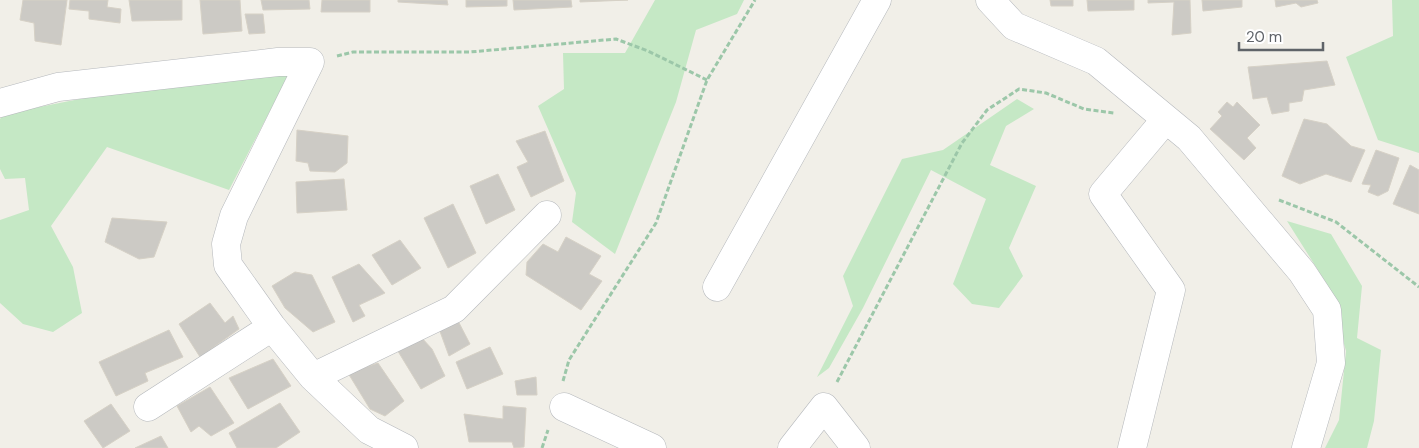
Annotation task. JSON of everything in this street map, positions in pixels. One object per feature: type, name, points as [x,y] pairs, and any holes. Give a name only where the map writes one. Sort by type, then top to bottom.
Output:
[{"type":"street","points":[[717,287],[877,0]]},
{"type":"street","points":[[990,0],[1014,26],[1096,61],[1189,138],[1302,272],[1327,310],[1331,364],[1306,448]]},
{"type":"street","points":[[0,103],[58,87],[278,62],[310,62],[234,216],[226,244],[228,265],[272,327],[313,378],[369,430],[396,446]]},
{"type":"street","points":[[1132,448],[1171,290],[1103,194],[1166,119]]},
{"type":"street","points":[[313,378],[454,309],[547,215]]},
{"type":"street","points":[[148,407],[272,327]]},
{"type":"street","points":[[559,404],[652,448]]},
{"type":"street","points":[[792,448],[824,407],[856,448]]},
{"type":"path","points":[[542,448],[559,404],[569,360],[656,223],[707,80],[755,0]]},
{"type":"path","points":[[310,62],[353,52],[470,52],[616,39],[648,51],[707,80]]},
{"type":"path","points":[[824,407],[962,143],[987,110],[1019,89],[1046,93],[1084,110],[1120,114]]},
{"type":"path","points":[[1275,199],[1336,222],[1419,287]]},
{"type":"green space","points":[[655,0],[744,0],[737,14],[696,30],[676,102],[615,254],[572,222],[576,193],[538,106],[564,89],[563,53],[625,53]]},
{"type":"green space","points":[[1392,0],[1419,0],[1419,153],[1378,140],[1346,57],[1393,36]]},
{"type":"green space","points":[[289,74],[229,190],[107,147],[51,226],[73,267],[82,313],[53,332],[23,324],[0,303],[0,220],[29,210],[25,178],[5,179],[0,169],[0,119],[4,114],[135,88]]},
{"type":"green space","points":[[1017,99],[1034,109],[1006,126],[990,165],[1036,186],[1009,248],[1023,276],[999,308],[972,304],[953,284],[986,199],[931,170],[863,308],[829,368],[817,377],[853,306],[843,276],[902,159],[943,150]]},
{"type":"green space","points":[[1287,221],[1331,234],[1362,286],[1357,338],[1381,350],[1374,421],[1367,448],[1325,448],[1339,420],[1346,351],[1328,286]]},
{"type":"building","points":[[23,0],[67,0],[61,45],[35,41],[34,23],[20,20]]},
{"type":"building","points":[[70,0],[108,0],[107,7],[121,9],[120,23],[89,19],[89,11],[69,9]]},
{"type":"building","points":[[129,0],[182,0],[182,20],[132,21]]},
{"type":"building","points":[[200,0],[240,0],[242,31],[203,34]]},
{"type":"building","points":[[261,0],[309,0],[310,9],[263,10]]},
{"type":"building","points":[[322,0],[370,0],[370,12],[321,12]]},
{"type":"building","points":[[398,0],[447,0],[448,5],[398,2]]},
{"type":"building","points":[[466,0],[507,0],[507,6],[466,7]]},
{"type":"building","points":[[513,0],[571,0],[572,7],[514,10]]},
{"type":"building","points":[[580,0],[628,0],[580,2]]},
{"type":"building","points":[[1050,0],[1073,0],[1073,6],[1051,6]]},
{"type":"building","points":[[1087,0],[1134,0],[1134,10],[1088,11]]},
{"type":"building","points":[[1148,0],[1190,0],[1191,33],[1172,35],[1174,2],[1148,3]]},
{"type":"building","points":[[1202,0],[1242,0],[1242,7],[1203,11]]},
{"type":"building","points":[[1275,0],[1317,0],[1318,3],[1301,7],[1296,3],[1276,7]]},
{"type":"building","points":[[245,14],[263,14],[265,33],[249,34]]},
{"type":"building","points":[[1327,61],[1335,85],[1304,90],[1302,101],[1289,103],[1289,111],[1272,114],[1267,97],[1253,99],[1248,67]]},
{"type":"building","points":[[1227,102],[1233,107],[1237,102],[1260,125],[1247,138],[1256,148],[1244,160],[1210,129],[1222,116],[1218,112]]},
{"type":"building","points":[[1304,119],[1327,124],[1351,146],[1365,150],[1351,182],[1326,174],[1300,184],[1282,176]]},
{"type":"building","points":[[297,130],[348,136],[347,163],[335,172],[310,171],[308,163],[296,161]]},
{"type":"building","points":[[545,131],[564,181],[531,197],[517,167],[528,162],[516,141]]},
{"type":"building","points":[[1376,150],[1399,158],[1388,191],[1378,196],[1368,192],[1371,185],[1362,184]]},
{"type":"building","points":[[1410,165],[1419,170],[1419,214],[1393,204]]},
{"type":"building","points":[[498,174],[515,210],[486,224],[470,186]]},
{"type":"building","points":[[344,179],[347,210],[297,213],[296,182]]},
{"type":"building","points":[[453,204],[476,253],[448,268],[424,218]]},
{"type":"building","points":[[112,218],[167,222],[154,257],[139,259],[105,242]]},
{"type":"building","points":[[566,237],[601,256],[589,274],[602,281],[581,310],[526,275],[527,262],[543,244],[558,252]]},
{"type":"building","points":[[400,240],[421,268],[392,285],[372,255]]},
{"type":"building","points":[[359,264],[385,293],[359,305],[365,316],[353,322],[332,277]]},
{"type":"building","points":[[295,272],[312,275],[335,322],[313,332],[285,308],[272,286]]},
{"type":"building","points":[[210,303],[225,323],[233,316],[239,329],[200,357],[179,324]]},
{"type":"building","points":[[456,317],[470,344],[449,356],[438,326]]},
{"type":"building","points":[[169,330],[183,357],[145,373],[148,381],[116,396],[99,362]]},
{"type":"building","points":[[421,337],[432,349],[445,376],[421,389],[396,348]]},
{"type":"building","points":[[490,347],[503,374],[467,389],[456,362]]},
{"type":"building","points":[[273,359],[291,386],[248,409],[229,378]]},
{"type":"building","points":[[378,363],[404,401],[385,416],[370,409],[348,373]]},
{"type":"building","points":[[536,377],[537,395],[517,395],[515,381]]},
{"type":"building","points":[[210,387],[234,423],[211,436],[199,426],[191,432],[177,406]]},
{"type":"building","points":[[280,403],[300,432],[276,448],[237,448],[229,433]]},
{"type":"building","points":[[111,404],[130,431],[103,448],[84,421]]},
{"type":"building","points":[[503,406],[526,408],[524,447],[514,448],[512,442],[469,442],[464,414],[503,419]]},
{"type":"building","points":[[161,436],[168,448],[135,448]]}]
